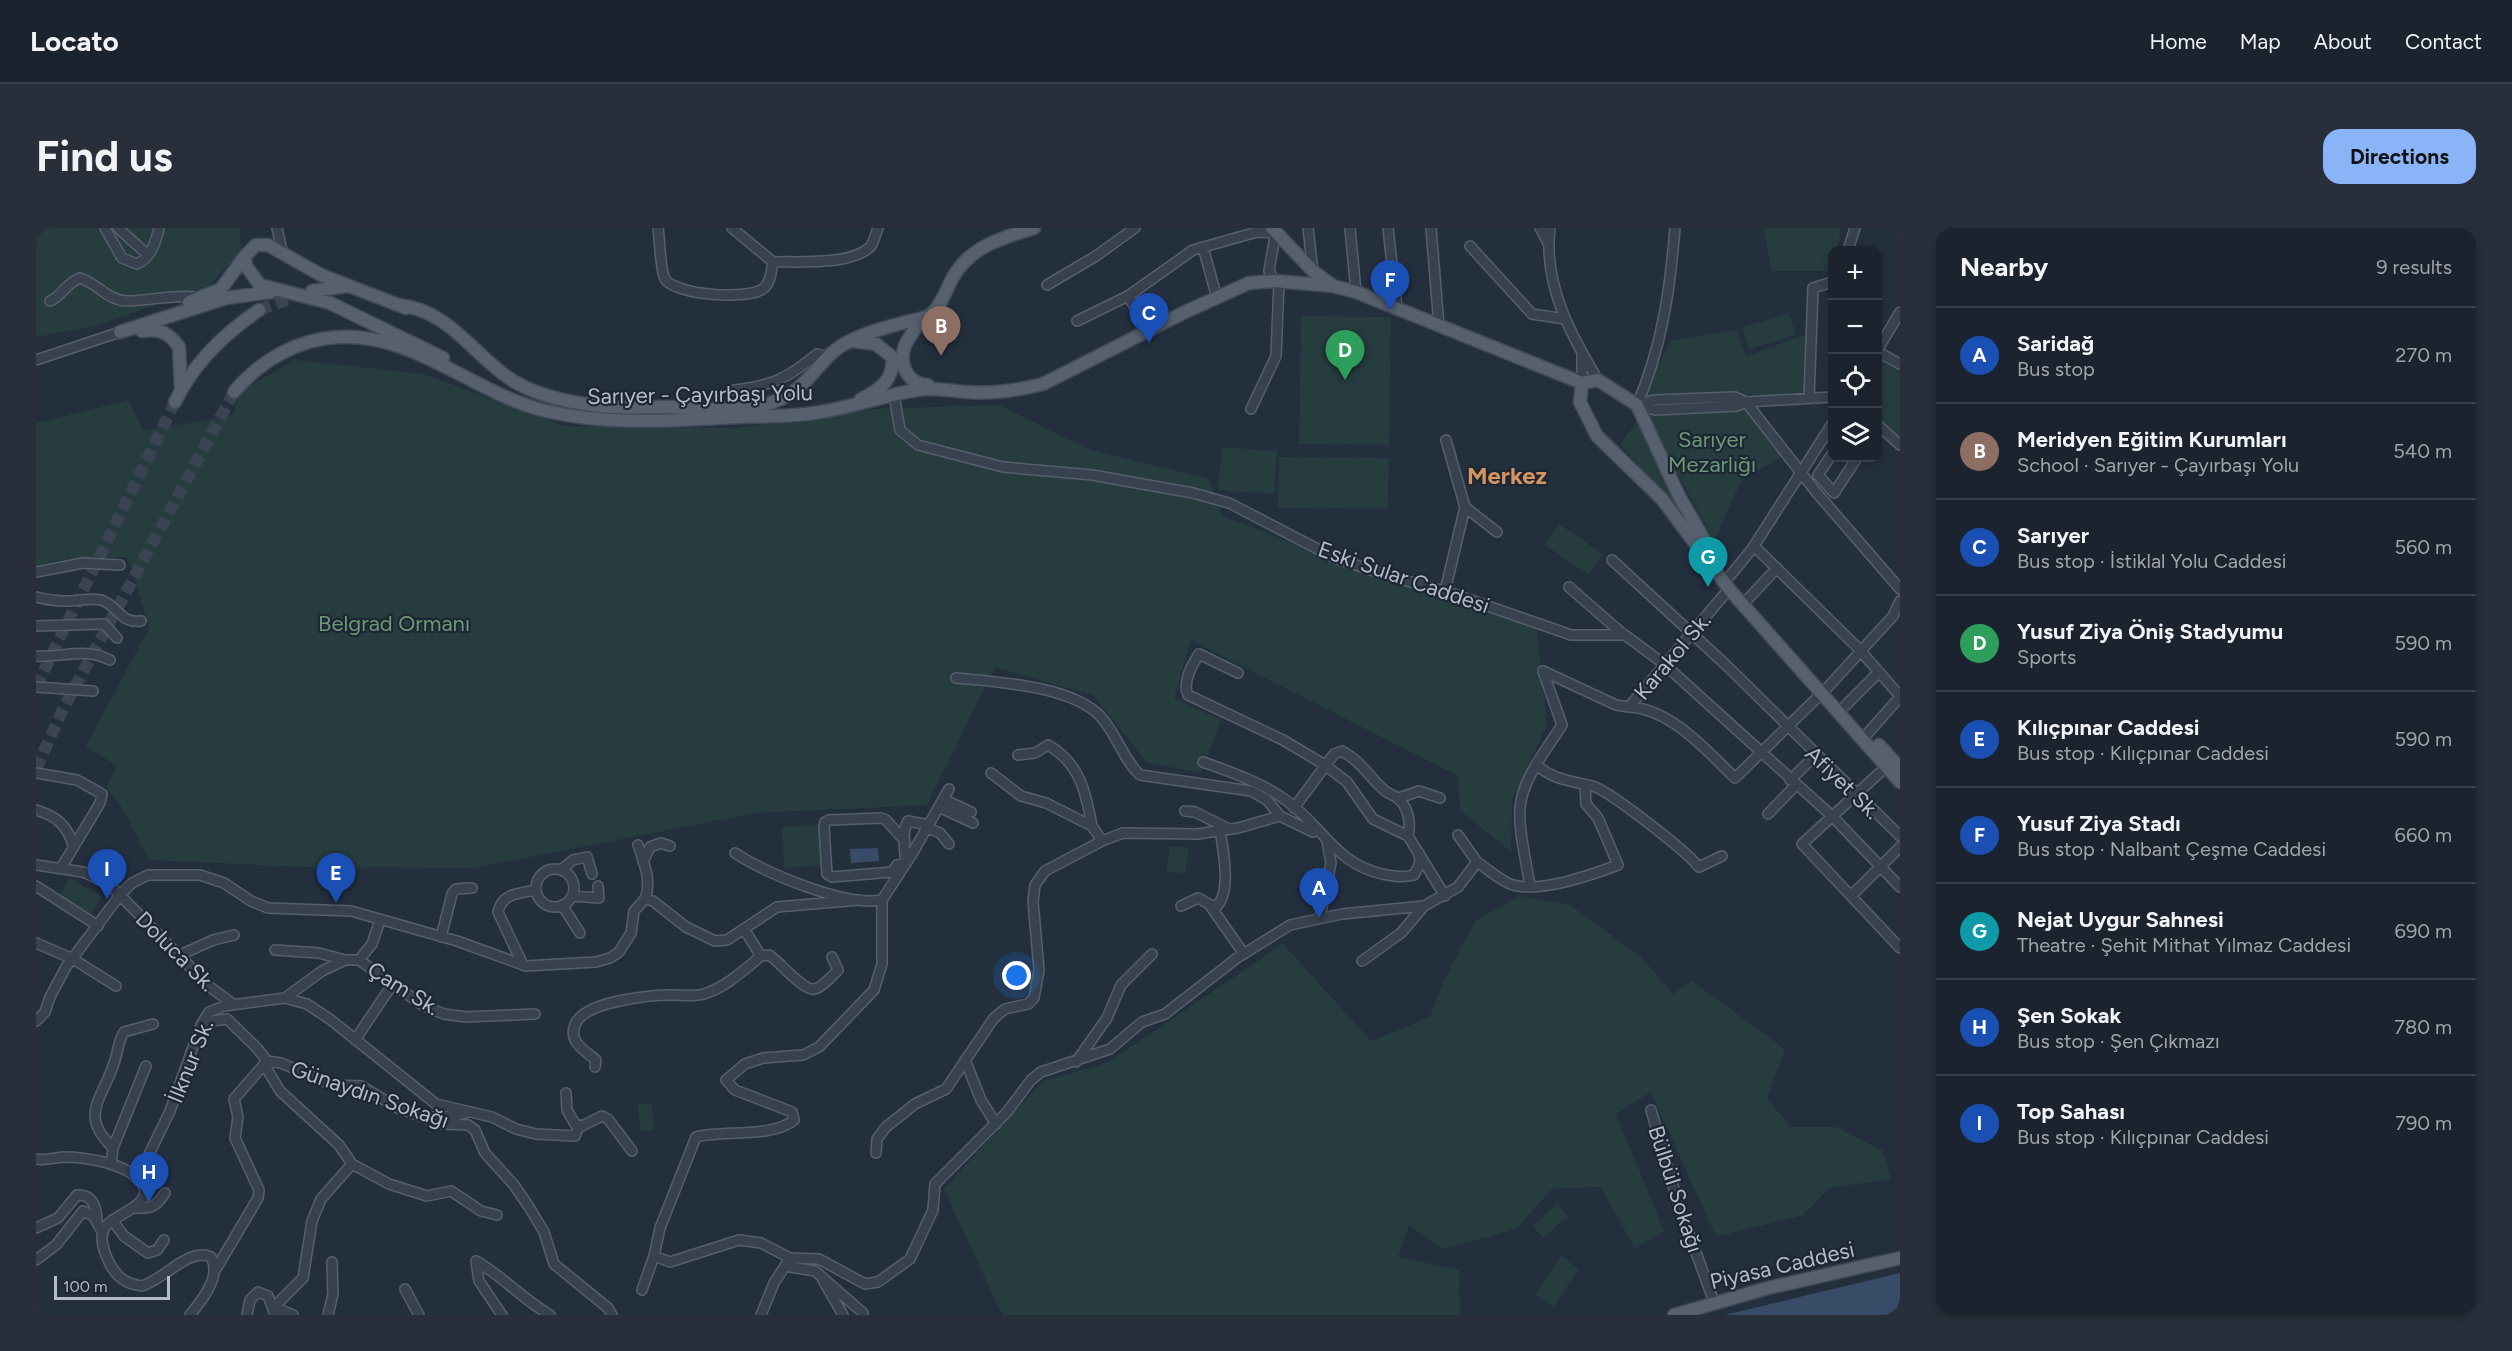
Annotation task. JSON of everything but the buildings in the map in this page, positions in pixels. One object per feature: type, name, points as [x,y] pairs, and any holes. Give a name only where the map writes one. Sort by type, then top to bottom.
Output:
[{"type":"main road","points":[[1034,228],[986,243],[965,261],[953,276],[936,309],[924,319],[905,346],[905,374],[912,382],[946,390],[969,392],[1024,388],[1043,384],[1249,283],[1277,282],[1333,286],[1356,292],[1582,382],[1598,380],[1637,405],[1679,496],[1729,583],[1748,600],[1825,689],[1845,706],[1896,762],[1900,782]]},
{"type":"main road","points":[[1275,230],[1313,271],[1333,286]]},
{"type":"main road","points":[[120,332],[145,319],[221,289],[252,248],[262,244],[348,286],[399,305],[456,331],[507,377],[530,389],[564,401],[615,408],[729,408],[777,402],[797,389],[826,356],[850,341],[876,330],[924,319]]},
{"type":"main road","points":[[245,256],[246,266],[260,285],[330,303],[357,314],[453,364],[476,382]]},
{"type":"main road","points":[[1299,284],[1306,283],[1312,277],[1313,271]]},
{"type":"main road","points":[[312,291],[348,286]]},
{"type":"main road","points":[[120,332],[226,298],[254,293],[290,292]]},
{"type":"main road","points":[[175,402],[181,390],[231,329],[260,310]]},
{"type":"main road","points":[[120,332],[154,329],[173,338],[182,356],[181,390]]},
{"type":"main road","name":"Sarıyer - Çayırbaşı Yolu","points":[[234,392],[244,380],[279,354],[305,343],[338,337],[377,339],[396,345],[534,408],[603,421],[792,415],[853,405],[918,390],[946,390]]},
{"type":"main road","points":[[850,341],[876,344],[889,352],[893,363],[893,370],[884,384],[853,405]]},
{"type":"main road","points":[[1582,382],[1580,402],[1597,436],[1662,499],[1729,583],[1825,689],[1896,762]]},
{"type":"main road","points":[[1662,499],[1674,501],[1679,496]]},
{"type":"main road","name":"Piyasa Caddesi","points":[[1674,1315],[1714,1302],[1900,1258]]},
{"type":"street","points":[[105,228],[122,258],[127,262],[137,264],[148,255],[159,228]]},
{"type":"street","points":[[118,228],[148,255]]},
{"type":"street","points":[[277,228],[283,255]]},
{"type":"street","points":[[658,228],[664,277],[670,283],[705,294],[742,296],[765,288],[769,283],[773,262]]},
{"type":"street","points":[[732,228],[773,262],[835,260],[858,255],[872,245],[878,228]]},
{"type":"street","points":[[1047,285],[1096,256],[1135,228]]},
{"type":"street","points":[[1308,228],[1313,271]]},
{"type":"street","points":[[1350,228],[1356,292]]},
{"type":"street","points":[[1388,228],[1397,308]]},
{"type":"street","points":[[1431,228],[1439,326]]},
{"type":"street","points":[[1540,228],[1548,243]]},
{"type":"street","points":[[1551,228],[1548,243],[1552,281],[1565,319],[1581,353],[1598,380]]},
{"type":"street","points":[[1637,405],[1652,372],[1666,319],[1675,228]]},
{"type":"street","points":[[1849,246],[1855,228]]},
{"type":"street","points":[[1077,321],[1128,296],[1193,250],[1257,232],[1275,230],[1269,271],[1277,282],[1276,356],[1251,409]]},
{"type":"street","points":[[1470,246],[1532,314],[1565,319]]},
{"type":"street","points":[[1203,247],[1217,298]]},
{"type":"street","points":[[50,301],[59,297],[69,283],[80,278],[96,284],[113,298],[125,301],[179,295],[200,298]]},
{"type":"street","points":[[1809,398],[1813,288],[1828,284]]},
{"type":"street","points":[[1128,296],[1150,331]]},
{"type":"street","points":[[1882,343],[1900,312]]},
{"type":"street","points":[[36,360],[120,332]]},
{"type":"street","points":[[1581,353],[1582,382]]},
{"type":"street","points":[[1882,353],[1900,364]]},
{"type":"street","points":[[734,390],[756,388],[791,376],[818,354],[826,356]]},
{"type":"street","name":"Eski Sular Caddesi","points":[[894,395],[900,430],[918,445],[1003,466],[1092,475],[1192,493],[1229,503],[1335,558],[1392,577],[1444,591],[1571,635],[1625,636]]},
{"type":"street","points":[[1637,405],[1654,400],[1735,397],[1746,402],[1828,397]]},
{"type":"street","points":[[1746,402],[1801,474],[1900,589]]},
{"type":"street","name":"Karakol Sk.","points":[[1761,754],[1735,778],[1680,728],[1656,711],[1629,706],[1729,583],[1828,432]]},
{"type":"street","points":[[1882,433],[1900,445]]},
{"type":"street","points":[[1444,591],[1465,507],[1446,440]]},
{"type":"street","points":[[1828,461],[1818,475],[1834,493],[1854,462]]},
{"type":"street","points":[[1465,507],[1497,532]]},
{"type":"street","points":[[1754,546],[1861,652],[1900,696],[1868,733]]},
{"type":"street","name":"Afiyet Sk.","points":[[1612,560],[1900,836]]},
{"type":"street","points":[[36,572],[83,563],[120,565]]},
{"type":"street","points":[[1748,600],[1777,568]]},
{"type":"street","points":[[1569,587],[1625,636],[1664,664],[1832,816],[1900,887]]},
{"type":"street","points":[[36,597],[65,602],[100,600],[110,604],[122,618],[132,622],[141,621]]},
{"type":"street","points":[[1761,754],[1861,652],[1893,616],[1900,601]]},
{"type":"street","points":[[36,626],[104,624],[117,638]]},
{"type":"street","points":[[36,656],[87,653],[99,654],[110,660]]},
{"type":"street","points":[[1238,673],[1199,654],[1186,681],[1186,691],[1188,695],[1283,740],[1325,765],[1347,782],[1373,819],[1408,836],[1445,896]]},
{"type":"street","points":[[1530,886],[1520,808],[1525,790],[1537,765],[1562,725],[1543,671],[1616,705],[1629,706]]},
{"type":"street","points":[[1845,706],[1879,672]]},
{"type":"street","points":[[956,678],[1005,684],[1080,700],[1104,720],[1125,757],[1140,775],[1251,791],[1267,800],[1280,816],[1300,824],[1329,842]]},
{"type":"street","points":[[36,687],[93,691]]},
{"type":"street","points":[[1018,755],[1035,753],[1048,745],[1063,754],[1083,784],[1092,826],[1102,841]]},
{"type":"street","points":[[1294,807],[1334,754],[1342,751],[1356,759],[1384,791],[1399,798],[1410,824],[1408,836]]},
{"type":"street","points":[[1768,814],[1816,755]]},
{"type":"street","points":[[1203,762],[1258,782],[1294,807],[1351,862],[1364,869],[1395,877],[1414,875],[1420,863],[1419,853]]},
{"type":"street","points":[[1896,762],[1856,794],[1803,844],[1900,948]]},
{"type":"street","points":[[1537,765],[1555,777],[1597,788],[1667,838],[1699,867],[1722,856]]},
{"type":"street","points":[[36,773],[77,780],[102,794],[100,803],[61,868]]},
{"type":"street","points":[[991,773],[1021,796],[1046,802],[1092,826]]},
{"type":"street","points":[[1458,835],[1477,861],[1511,884],[1530,886],[1569,880],[1618,865],[1598,818],[1586,804],[1585,786]]},
{"type":"street","points":[[642,1290],[654,1256],[660,1228],[696,1137],[762,1131],[790,1124],[794,1120],[792,1112],[735,1090],[726,1080],[729,1074],[746,1064],[763,1058],[803,1056],[819,1047],[874,990],[882,964],[882,900],[906,864],[949,789]]},
{"type":"street","points":[[1399,798],[1407,793],[1419,791],[1440,798]]},
{"type":"street","points":[[941,803],[971,812]]},
{"type":"street","points":[[941,803],[973,823]]},
{"type":"street","points":[[36,810],[57,818],[66,826],[74,845]]},
{"type":"street","points":[[1185,811],[1196,812],[1225,830]]},
{"type":"street","points":[[876,1153],[877,1139],[886,1127],[915,1104],[946,1089],[994,1018],[1005,1009],[1031,1002],[1038,984],[1039,961],[1033,911],[1038,879],[1050,868],[1102,841],[1123,833],[1176,836],[1225,830],[1280,816]]},
{"type":"street","points":[[905,841],[886,820],[881,818],[825,822],[826,869],[832,877],[885,875],[892,873],[897,865],[906,864]]},
{"type":"street","points":[[906,864],[905,825],[908,821],[928,826],[940,833],[949,844]]},
{"type":"street","points":[[1181,906],[1198,898],[1216,907],[1221,903],[1226,874],[1225,830]]},
{"type":"street","points":[[1320,917],[1331,863],[1329,842]]},
{"type":"street","points":[[644,862],[650,846],[661,843],[670,846]]},
{"type":"street","points":[[36,1021],[45,1012],[50,997],[73,959],[120,895],[132,883],[148,874],[200,875],[224,883],[251,902],[268,908],[351,911],[441,937],[523,965],[557,965],[610,958],[619,952],[631,933],[634,911],[645,899],[649,889],[638,845]]},
{"type":"street","points":[[1851,896],[1900,847]]},
{"type":"street","points":[[735,853],[758,868],[792,882],[859,900]]},
{"type":"street","points":[[561,870],[573,860],[587,857],[592,874]]},
{"type":"street","points":[[788,1262],[819,1259],[865,1284],[878,1282],[910,1259],[923,1236],[933,1210],[935,1184],[996,1124],[1031,1080],[1041,1072],[1110,1049],[1142,1022],[1166,1014],[1244,954],[1290,925],[1320,917],[1424,906],[1458,887],[1477,861]]},
{"type":"street","name":"Doluca Sk.","points":[[36,865],[61,868],[97,877],[120,895],[210,987],[233,1004]]},
{"type":"street","points":[[550,870],[561,870],[571,878],[574,886],[572,896],[562,905],[543,903],[536,890],[541,876],[550,870]]},
{"type":"street","points":[[36,886],[98,926]]},
{"type":"street","points":[[572,896],[599,898],[598,886]]},
{"type":"street","points":[[441,937],[452,894],[456,889],[472,888]]},
{"type":"street","points":[[523,965],[498,912],[509,896],[536,890]]},
{"type":"street","points":[[645,899],[653,901],[686,927],[715,941],[727,940],[777,907],[882,900]]},
{"type":"street","points":[[1209,904],[1244,954]]},
{"type":"street","points":[[562,905],[580,933]]},
{"type":"street","points":[[1362,961],[1401,933],[1424,906]]},
{"type":"street","points":[[359,960],[372,944],[380,920]]},
{"type":"street","points":[[744,929],[761,956]]},
{"type":"street","points":[[178,956],[213,940],[234,935]]},
{"type":"street","points":[[36,943],[73,959],[116,986]]},
{"type":"street","points":[[275,950],[319,953],[345,960]]},
{"type":"street","points":[[1076,1062],[1107,1018],[1121,985],[1152,954]]},
{"type":"street","points":[[595,1068],[596,1060],[579,1047],[574,1039],[573,1029],[579,1018],[593,1008],[639,998],[704,994],[719,987],[761,956],[769,955],[778,960],[796,980],[810,989],[823,984],[838,970],[832,957]]},
{"type":"street","name":"Çam Sk.","points":[[345,960],[359,960],[424,1006],[444,1014],[466,1017],[535,1014]]},
{"type":"street","name":"İlknur Sk.","points":[[137,1179],[170,1111],[201,1025],[208,1012],[233,1004],[285,998],[322,971],[345,960]]},
{"type":"street","points":[[356,1040],[392,985]]},
{"type":"street","points":[[285,998],[307,1004],[436,1104],[492,1117],[516,1129],[555,1137],[575,1136],[579,1126],[602,1116],[608,1119],[632,1151]]},
{"type":"street","points":[[193,1050],[212,1021],[227,1019],[257,1048],[280,1091],[339,1145],[352,1164],[389,1184],[427,1196],[452,1191],[481,1211],[497,1215]]},
{"type":"street","points":[[113,1148],[99,1134],[94,1121],[98,1097],[114,1064],[124,1032],[153,1024]]},
{"type":"street","points":[[965,1060],[981,1100],[996,1124]]},
{"type":"street","name":"Günaydın Sokağı","points":[[216,1269],[258,1198],[259,1190],[235,1138],[238,1117],[234,1099],[266,1064],[281,1063],[332,1085],[361,1086],[398,1108],[424,1118],[443,1124],[468,1125],[475,1130],[485,1153],[514,1185],[534,1215],[544,1232],[554,1264],[608,1308],[612,1315]]},
{"type":"street","points":[[111,1164],[113,1148],[146,1066]]},
{"type":"street","points":[[566,1093],[570,1118],[579,1126]]},
{"type":"street","name":"Bülbül Sokağı","points":[[1651,1110],[1679,1206],[1714,1302]]},
{"type":"street","points":[[424,1118],[456,1116],[467,1112]]},
{"type":"street","points":[[37,1160],[64,1157],[111,1164],[137,1179],[144,1190],[135,1208]]},
{"type":"street","points":[[274,1311],[303,1278],[312,1221],[321,1199],[352,1164]]},
{"type":"street","points":[[100,1230],[112,1220],[135,1208],[150,1209],[158,1205],[165,1193]]},
{"type":"street","points":[[36,1228],[58,1218],[77,1195],[82,1195],[90,1198],[97,1209],[107,1257],[123,1280],[134,1284],[151,1283],[199,1254],[211,1257],[216,1269],[209,1287],[190,1315]]},
{"type":"street","points":[[36,1260],[56,1245],[83,1211],[93,1216],[100,1230]]},
{"type":"street","points":[[112,1220],[124,1236],[148,1253],[157,1250],[164,1240]]},
{"type":"street","points":[[654,1256],[670,1262],[739,1240],[761,1243],[788,1262],[815,1270],[863,1313]]},
{"type":"street","points":[[502,1315],[479,1281],[476,1261],[493,1271],[524,1300],[550,1315]]},
{"type":"street","points":[[328,1315],[333,1294],[332,1262]]},
{"type":"street","points":[[761,1315],[774,1283],[788,1262]]},
{"type":"street","points":[[820,1275],[843,1315]]},
{"type":"street","points":[[405,1289],[419,1315]]},
{"type":"street","points":[[248,1315],[250,1300],[258,1292],[268,1296],[274,1311]]},
{"type":"street","points":[[274,1311],[293,1315]]},
{"type":"green space","points":[[36,228],[240,228],[241,252],[208,286],[96,326],[36,337]]},
{"type":"green space","points":[[1763,228],[1841,228],[1838,246],[1828,246],[1828,271],[1772,271]]},
{"type":"green space","points":[[1789,313],[1796,335],[1749,349],[1742,327]]},
{"type":"green space","points":[[1301,316],[1391,317],[1389,445],[1299,444]]},
{"type":"green space","name":"Sarıyer Mezarlığı","points":[[1737,330],[1746,356],[1805,335],[1807,396],[1727,395],[1641,401],[1671,340]]},
{"type":"green space","points":[[1882,357],[1900,370],[1900,442],[1882,426]]},
{"type":"green space","name":"Belgrad Ormanı","points":[[295,360],[424,374],[563,426],[736,428],[870,409],[999,405],[1091,450],[1209,479],[1223,516],[1302,547],[1536,622],[1547,725],[1512,801],[1511,852],[1460,810],[1458,776],[1191,640],[1174,698],[1221,720],[1201,773],[1146,762],[1094,696],[995,667],[927,805],[756,813],[473,868],[304,867],[149,860],[121,806],[106,787],[117,766],[86,746],[149,628],[128,557],[66,559],[36,566],[36,423],[129,400],[143,431],[232,416],[242,390]]},
{"type":"green space","name":"Sarıyer Mezarlığı","points":[[1747,408],[1782,456],[1741,481],[1714,541],[1644,411],[1653,413]]},
{"type":"green space","name":"Sarıyer Mezarlığı","points":[[1641,417],[1691,514],[1684,518],[1620,444]]},
{"type":"green space","points":[[1222,447],[1277,451],[1274,494],[1218,490]]},
{"type":"green space","points":[[1279,457],[1389,458],[1388,509],[1278,508]]},
{"type":"green space","points":[[1559,524],[1603,554],[1589,575],[1545,545]]},
{"type":"green space","points":[[823,824],[825,865],[784,868],[782,827]]},
{"type":"green space","points":[[1170,846],[1189,848],[1185,874],[1166,871]]},
{"type":"green space","points":[[69,878],[102,897],[90,916],[58,898]]},
{"type":"green space","points":[[1520,896],[1570,905],[1641,957],[1673,994],[1692,981],[1785,1049],[1767,1099],[1791,1127],[1837,1127],[1883,1151],[1891,1179],[1829,1188],[1803,1215],[1716,1237],[1651,1092],[1616,1114],[1664,1231],[1635,1248],[1600,1187],[1552,1189],[1516,1229],[1442,1249],[1409,1225],[1398,1257],[1459,1270],[1460,1315],[1002,1315],[944,1189],[1042,1082],[1108,1062],[1283,944],[1371,1041],[1430,1017],[1443,982],[1475,921]]},
{"type":"green space","points":[[652,1103],[654,1130],[640,1131],[638,1104]]},
{"type":"green space","points":[[1557,1204],[1568,1216],[1543,1238],[1533,1226]]},
{"type":"green space","points":[[1561,1256],[1579,1269],[1553,1307],[1535,1294]]},
{"type":"water","points":[[878,848],[879,861],[851,863],[850,849]]},
{"type":"water","points":[[1900,1273],[1900,1315],[1725,1315]]},
{"type":"tunnel","points":[[259,310],[302,294]]},
{"type":"tunnel","points":[[36,769],[63,709],[234,392]]},
{"type":"tunnel","points":[[36,687],[175,402]]},
{"type":"place","name":"Yusuf Ziya Stadı","points":[[1390,310]]},
{"type":"place","name":"Sarıyer","points":[[1149,343]]},
{"type":"place","name":"Meridyen Eğitim Kurumları","points":[[941,356]]},
{"type":"place","name":"Yusuf Ziya Öniş Stadyumu","points":[[1345,380]]},
{"type":"place","name":"Nejat Uygur Sahnesi","points":[[1708,587]]},
{"type":"place","name":"Top Sahası","points":[[107,899]]},
{"type":"place","name":"Kılıçpınar Caddesi","points":[[336,903]]},
{"type":"place","name":"Saridağ","points":[[1319,918]]},
{"type":"place","name":"Şen Sokak","points":[[149,1202]]},
{"type":"district","name":"Merkez","points":[[1507,476]]}]
